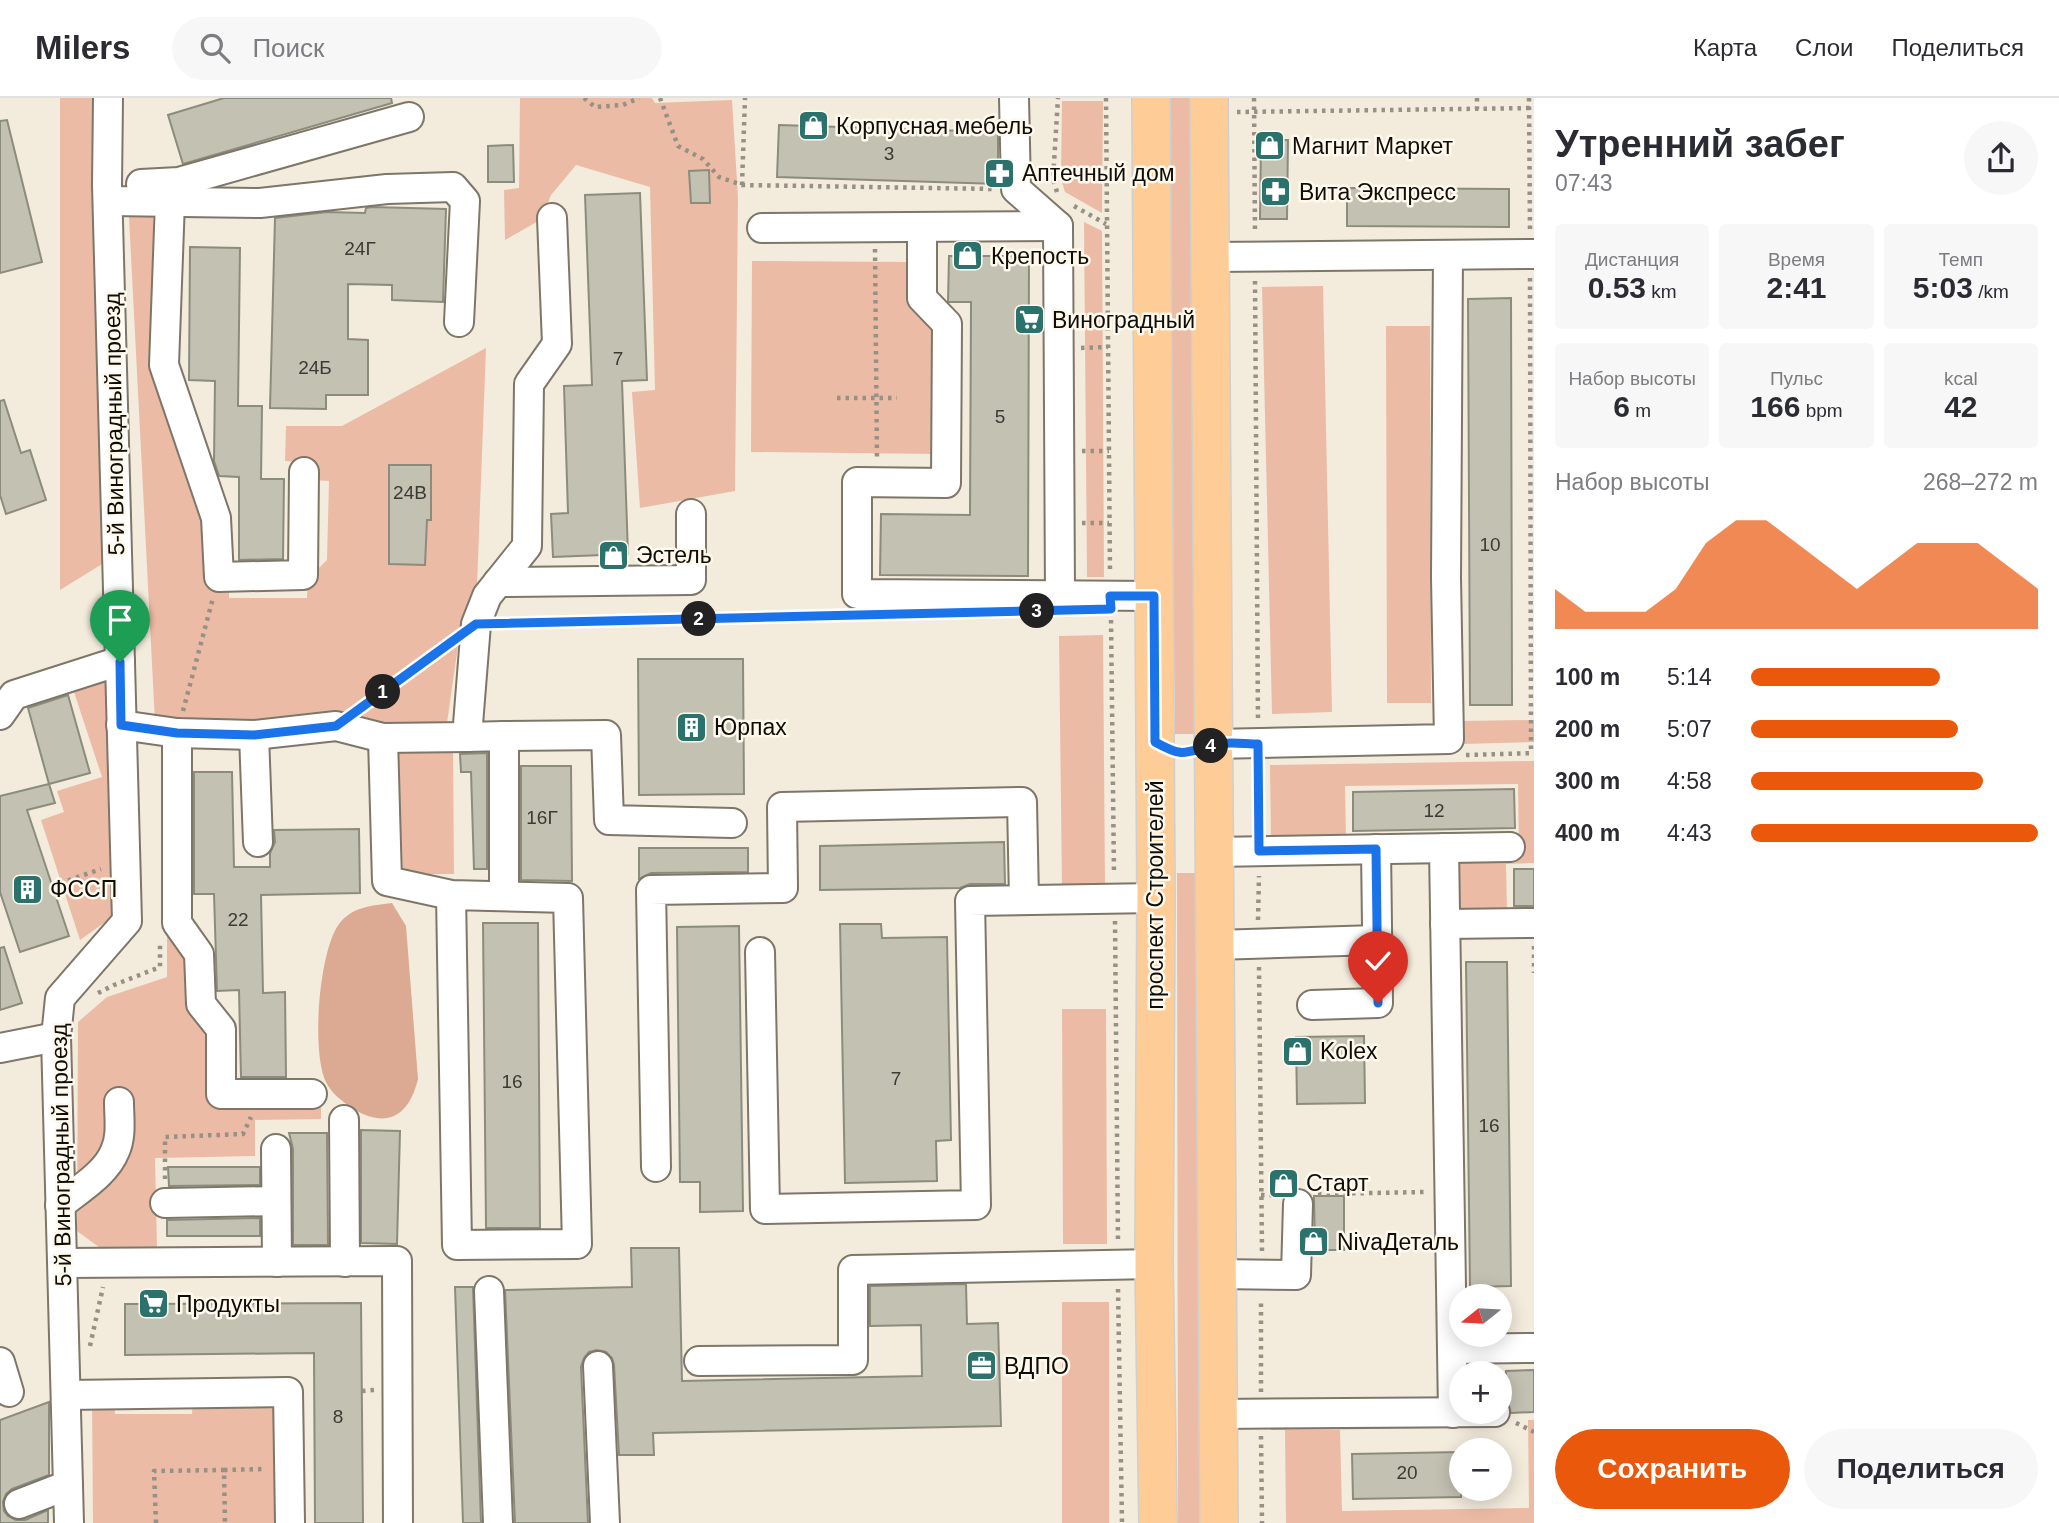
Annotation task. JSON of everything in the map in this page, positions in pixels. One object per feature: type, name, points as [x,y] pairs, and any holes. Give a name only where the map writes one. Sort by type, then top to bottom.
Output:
[{"type":"main road","name":"проспект Строителей","points":[[1151,98],[1156,898],[1154,1264],[1158,1523]]},
{"type":"main road","points":[[1209,105],[1219,1523]]},
{"type":"main road","points":[[1155,742],[1171,751],[1185,754],[1214,744]]},
{"type":"main road","points":[[1155,851],[1184,840],[1199,843],[1214,852]]},
{"type":"street","points":[[1014,98],[1016,190],[1065,215]]},
{"type":"street","name":"5-й Виноградный проезд","points":[[69,1523],[56,1037],[60,998],[127,921],[107,193],[111,99]]},
{"type":"street","points":[[107,193],[178,182],[409,117]]},
{"type":"street","points":[[107,193],[170,201],[260,203],[387,189],[453,187],[465,201],[459,322]]},
{"type":"street","points":[[170,201],[164,365],[216,517],[219,577],[303,575],[304,472]]},
{"type":"street","points":[[762,228],[922,228],[1065,215]]},
{"type":"street","points":[[1060,595],[1065,215]]},
{"type":"street","points":[[467,737],[476,624],[487,596],[527,546],[529,384],[557,344],[552,218]]},
{"type":"street","points":[[922,228],[922,298],[947,324],[946,483],[857,482],[857,594],[1154,596]]},
{"type":"street","points":[[1211,257],[1532,254]]},
{"type":"street","points":[[1214,744],[1449,739],[1446,578],[1448,255]]},
{"type":"street","points":[[498,582],[691,580],[691,514]]},
{"type":"street","points":[[0,715],[13,695],[120,662]]},
{"type":"street","points":[[121,725],[177,733],[254,735],[336,726],[383,738],[606,735],[608,820],[732,823]]},
{"type":"street","points":[[177,733],[177,923],[199,954],[201,1004],[221,1029],[221,1094],[312,1094]]},
{"type":"street","points":[[254,735],[258,842]]},
{"type":"street","points":[[503,736],[504,895]]},
{"type":"street","points":[[383,738],[387,881],[451,895],[568,898],[577,1244],[457,1245],[451,895]]},
{"type":"street","points":[[656,1167],[651,890],[783,888],[782,807],[1022,802],[1024,900]]},
{"type":"street","points":[[1214,852],[1510,847]]},
{"type":"street","points":[[1444,848],[1452,1361]]},
{"type":"street","points":[[1312,1005],[1378,1003],[1376,849]]},
{"type":"street","points":[[760,952],[765,1209],[975,1205],[970,901],[1156,898]]},
{"type":"street","points":[[1444,924],[1534,923]]},
{"type":"street","points":[[1215,945],[1377,940]]},
{"type":"street","points":[[0,1048],[56,1037]]},
{"type":"street","points":[[60,1205],[96,1176],[115,1153],[119,1135],[119,1102]]},
{"type":"street","points":[[344,1119],[345,1262]]},
{"type":"street","points":[[276,1149],[277,1262]]},
{"type":"street","points":[[1217,1274],[1296,1275],[1300,1198]]},
{"type":"street","points":[[165,1203],[276,1201]]},
{"type":"street","points":[[63,1263],[397,1261],[398,1523]]},
{"type":"street","points":[[699,1361],[853,1360],[853,1270],[1154,1264]]},
{"type":"street","points":[[489,1291],[498,1523]]},
{"type":"street","points":[[1452,1349],[1534,1348]]},
{"type":"street","points":[[0,1362],[9,1392]]},
{"type":"street","points":[[598,1366],[605,1523]]},
{"type":"street","points":[[65,1395],[288,1392],[290,1523]]},
{"type":"street","points":[[1218,1414],[1449,1413]]},
{"type":"street","points":[[19,1504],[68,1485]]},
{"type":"path","points":[[584,98],[595,107],[623,105],[639,98]]},
{"type":"path","points":[[660,98],[678,146],[703,159],[719,177],[742,185],[1016,190]]},
{"type":"path","points":[[742,185],[745,98]]},
{"type":"path","points":[[1058,98],[1053,179],[1059,197]]},
{"type":"path","points":[[1106,98],[1122,1523]]},
{"type":"path","points":[[1254,98],[1262,1523]]},
{"type":"path","points":[[1477,98],[1478,109]]},
{"type":"path","points":[[1529,98],[1532,254],[1529,480],[1531,753]]},
{"type":"path","points":[[1209,105],[1254,112],[1531,108]]},
{"type":"path","points":[[1065,215],[1107,225]]},
{"type":"path","points":[[874,228],[877,482]]},
{"type":"path","points":[[837,398],[897,398]]},
{"type":"path","points":[[1529,480],[1534,485]]},
{"type":"path","points":[[177,733],[219,577]]},
{"type":"path","points":[[336,726],[476,624],[852,615]]},
{"type":"path","points":[[509,617],[510,624]]},
{"type":"path","points":[[52,887],[125,861]]},
{"type":"path","points":[[165,1203],[165,1137],[243,1134],[262,1094]]},
{"type":"path","points":[[1261,1195],[1300,1198],[1449,1191]]},
{"type":"path","points":[[156,1523],[154,1471],[289,1468]]},
{"type":"path","points":[[224,1470],[225,1523]]},
{"type":"shaded area","points":[[60,98],[92,98],[107,561],[60,590]]},
{"type":"shaded area","points":[[520,98],[652,98],[655,103],[732,100],[738,198],[735,491],[640,508],[632,392],[655,390],[650,187],[576,165],[551,195],[542,219],[505,240],[504,190],[519,188]]},
{"type":"shaded area","points":[[1168,98],[1191,98],[1194,734],[1175,734]]},
{"type":"shaded area","points":[[1062,101],[1103,101],[1102,213],[1065,192],[1061,179]]},
{"type":"shaded area","points":[[153,215],[155,369],[229,579],[229,598],[307,598],[308,579],[327,560],[329,481],[311,480],[312,463],[285,461],[286,426],[342,426],[486,348],[477,586],[460,632],[447,723],[371,730],[155,722],[129,217]]},
{"type":"shaded area","points":[[1084,222],[1102,231],[1104,577],[1087,577]]},
{"type":"shaded area","points":[[752,261],[908,262],[908,302],[938,329],[937,454],[751,452]]},
{"type":"shaded area","points":[[1323,286],[1332,712],[1272,714],[1262,287]]},
{"type":"shaded area","points":[[1386,326],[1430,326],[1431,703],[1387,703]]},
{"type":"shaded area","points":[[1103,635],[1105,885],[1062,886],[1059,636]]},
{"type":"shaded area","points":[[110,674],[118,913],[80,940],[41,820],[64,812],[57,791],[102,777],[72,686]]},
{"type":"shaded area","points":[[1534,720],[1534,742],[1462,744],[1461,721]]},
{"type":"shaded area","points":[[395,750],[453,750],[454,874],[396,874]]},
{"type":"shaded area","points":[[1534,761],[1534,863],[1506,864],[1507,913],[1455,914],[1454,854],[1519,853],[1518,784],[1345,786],[1346,839],[1271,841],[1270,765]]},
{"type":"shaded area","points":[[1177,873],[1198,873],[1201,1523],[1178,1523]]},
{"type":"shaded area","points":[[392,903],[406,926],[418,1079],[409,1102],[402,1110],[395,1116],[376,1118],[348,1105],[334,1094],[326,1082],[319,1048],[319,1002],[326,956],[339,924],[356,910]]},
{"type":"shaded area","points":[[181,934],[216,1030],[217,1099],[321,1098],[321,1119],[255,1120],[255,1156],[155,1158],[157,1249],[103,1250],[77,1231],[78,1022],[107,997],[167,977],[167,935]]},
{"type":"shaded area","points":[[1062,1009],[1106,1009],[1107,1244],[1063,1244]]},
{"type":"shaded area","points":[[1062,1302],[1109,1302],[1109,1523],[1062,1523]]},
{"type":"shaded area","points":[[193,1398],[283,1398],[284,1523],[93,1523],[92,1399],[114,1399],[115,1414],[192,1414]]},
{"type":"shaded area","points":[[1528,1420],[1534,1420],[1534,1523],[1286,1523],[1285,1430],[1340,1430],[1342,1511],[1529,1508]]},
{"type":"building","points":[[224,98],[391,98],[392,103],[183,164],[168,115]]},
{"type":"building","points":[[7,120],[42,262],[0,273],[0,121]]},
{"type":"building","points":[[779,125],[998,132],[998,184],[777,177]]},
{"type":"building","points":[[1261,140],[1288,140],[1287,219],[1260,219]]},
{"type":"building","points":[[513,145],[514,182],[488,182],[488,146]]},
{"type":"building","points":[[709,170],[710,203],[691,203],[689,171]]},
{"type":"building","points":[[1347,188],[1509,189],[1509,227],[1347,226]]},
{"type":"building","points":[[640,193],[647,380],[622,381],[628,554],[553,557],[551,514],[568,513],[564,386],[592,385],[585,195]]},
{"type":"building","points":[[366,208],[446,209],[443,302],[392,300],[392,285],[348,284],[348,339],[368,340],[368,395],[326,395],[326,409],[270,408],[275,218],[327,212],[365,213]]},
{"type":"building","points":[[190,247],[240,248],[238,406],[262,406],[261,479],[284,479],[283,559],[239,560],[239,477],[219,476],[214,461],[215,381],[189,380]]},
{"type":"building","points":[[949,256],[1029,256],[1028,576],[880,575],[881,514],[970,515],[971,302],[948,302]]},
{"type":"building","points":[[1511,298],[1512,705],[1470,705],[1468,299]]},
{"type":"building","points":[[4,400],[21,453],[30,450],[46,500],[6,514],[0,495],[0,401]]},
{"type":"building","points":[[389,465],[431,465],[431,520],[427,520],[425,565],[389,564]]},
{"type":"building","name":"Юрпах","points":[[638,659],[743,659],[744,794],[639,795]]},
{"type":"building","points":[[68,695],[90,773],[49,784],[28,708]]},
{"type":"building","points":[[487,753],[487,869],[474,869],[471,772],[461,772],[460,754]]},
{"type":"building","points":[[521,766],[571,766],[572,881],[521,880]]},
{"type":"building","points":[[194,772],[232,772],[234,867],[270,867],[270,853],[275,842],[274,830],[359,829],[360,893],[261,895],[263,993],[285,992],[286,1077],[241,1077],[239,990],[217,991],[214,894],[194,894]]},
{"type":"building","name":"ФССП","points":[[49,784],[55,803],[27,810],[69,936],[20,952],[0,892],[0,796]]},
{"type":"building","points":[[1514,789],[1515,828],[1353,831],[1353,792]]},
{"type":"building","points":[[1004,842],[1005,884],[970,884],[960,888],[820,890],[820,846]]},
{"type":"building","points":[[639,848],[748,848],[748,872],[651,873],[639,879]]},
{"type":"building","points":[[1514,869],[1534,869],[1534,906],[1514,906]]},
{"type":"building","points":[[483,923],[538,923],[540,1228],[486,1228]]},
{"type":"building","points":[[840,924],[881,924],[882,938],[947,937],[951,1140],[936,1141],[937,1181],[845,1183]]},
{"type":"building","points":[[739,926],[743,1211],[700,1212],[700,1182],[680,1182],[677,927]]},
{"type":"building","points":[[4,947],[22,1003],[0,1010],[0,948]]},
{"type":"building","points":[[1466,962],[1507,962],[1511,1284],[1470,1284]]},
{"type":"building","points":[[1364,1036],[1365,1103],[1297,1104],[1296,1037]]},
{"type":"building","points":[[361,1130],[400,1131],[397,1244],[361,1243]]},
{"type":"building","points":[[289,1133],[327,1133],[328,1245],[293,1245],[293,1149]]},
{"type":"building","points":[[168,1167],[260,1167],[260,1185],[169,1186]]},
{"type":"building","points":[[1314,1196],[1344,1196],[1344,1250],[1315,1250]]},
{"type":"building","points":[[260,1218],[260,1236],[167,1236],[167,1220]]},
{"type":"building","points":[[631,1248],[679,1248],[682,1381],[922,1376],[921,1325],[870,1326],[870,1286],[966,1284],[967,1324],[998,1323],[1001,1426],[653,1433],[654,1455],[619,1455],[614,1365],[606,1352],[597,1350],[589,1352],[581,1367],[588,1523],[515,1523],[505,1290],[632,1287]]},
{"type":"building","points":[[455,1287],[473,1287],[481,1523],[463,1523]]},
{"type":"building","points":[[361,1303],[363,1523],[315,1523],[314,1353],[125,1355],[125,1304]]},
{"type":"building","points":[[1534,1370],[1534,1412],[1512,1413],[1512,1371]]},
{"type":"building","points":[[49,1402],[49,1475],[12,1489],[3,1502],[4,1511],[16,1520],[25,1520],[48,1510],[48,1523],[0,1523],[0,1420]]},
{"type":"building","points":[[1449,1452],[1449,1497],[1353,1499],[1352,1454]]},
{"type":"place","name":"Корпусная мебель","points":[[813,126]]},
{"type":"place","name":"Магнит Маркет","points":[[1269,146]]},
{"type":"place","name":"Аптечный дом","points":[[999,173]]},
{"type":"place","name":"Вита Экспресс","points":[[1276,192]]},
{"type":"place","name":"Крепость","points":[[968,256]]},
{"type":"place","name":"Виноградный","points":[[1029,320]]},
{"type":"place","name":"Эстель","points":[[613,555]]},
{"type":"place","name":"Юрпах","points":[[691,727]]},
{"type":"place","name":"ФССП","points":[[27,889]]},
{"type":"place","name":"Kolex","points":[[1297,1051]]},
{"type":"place","name":"Старт","points":[[1283,1183]]},
{"type":"place","name":"NivaДеталь","points":[[1314,1242]]},
{"type":"place","name":"Продукты","points":[[153,1304]]},
{"type":"place","name":"ВДПО","points":[[981,1366]]},
{"type":"route","points":[[120,662],[121,725],[177,733],[254,735],[336,726],[476,624],[1111,609],[1110,596],[1154,596],[1155,742],[1171,751],[1185,754],[1214,744],[1258,744],[1259,851],[1376,849],[1378,1003]]}]
